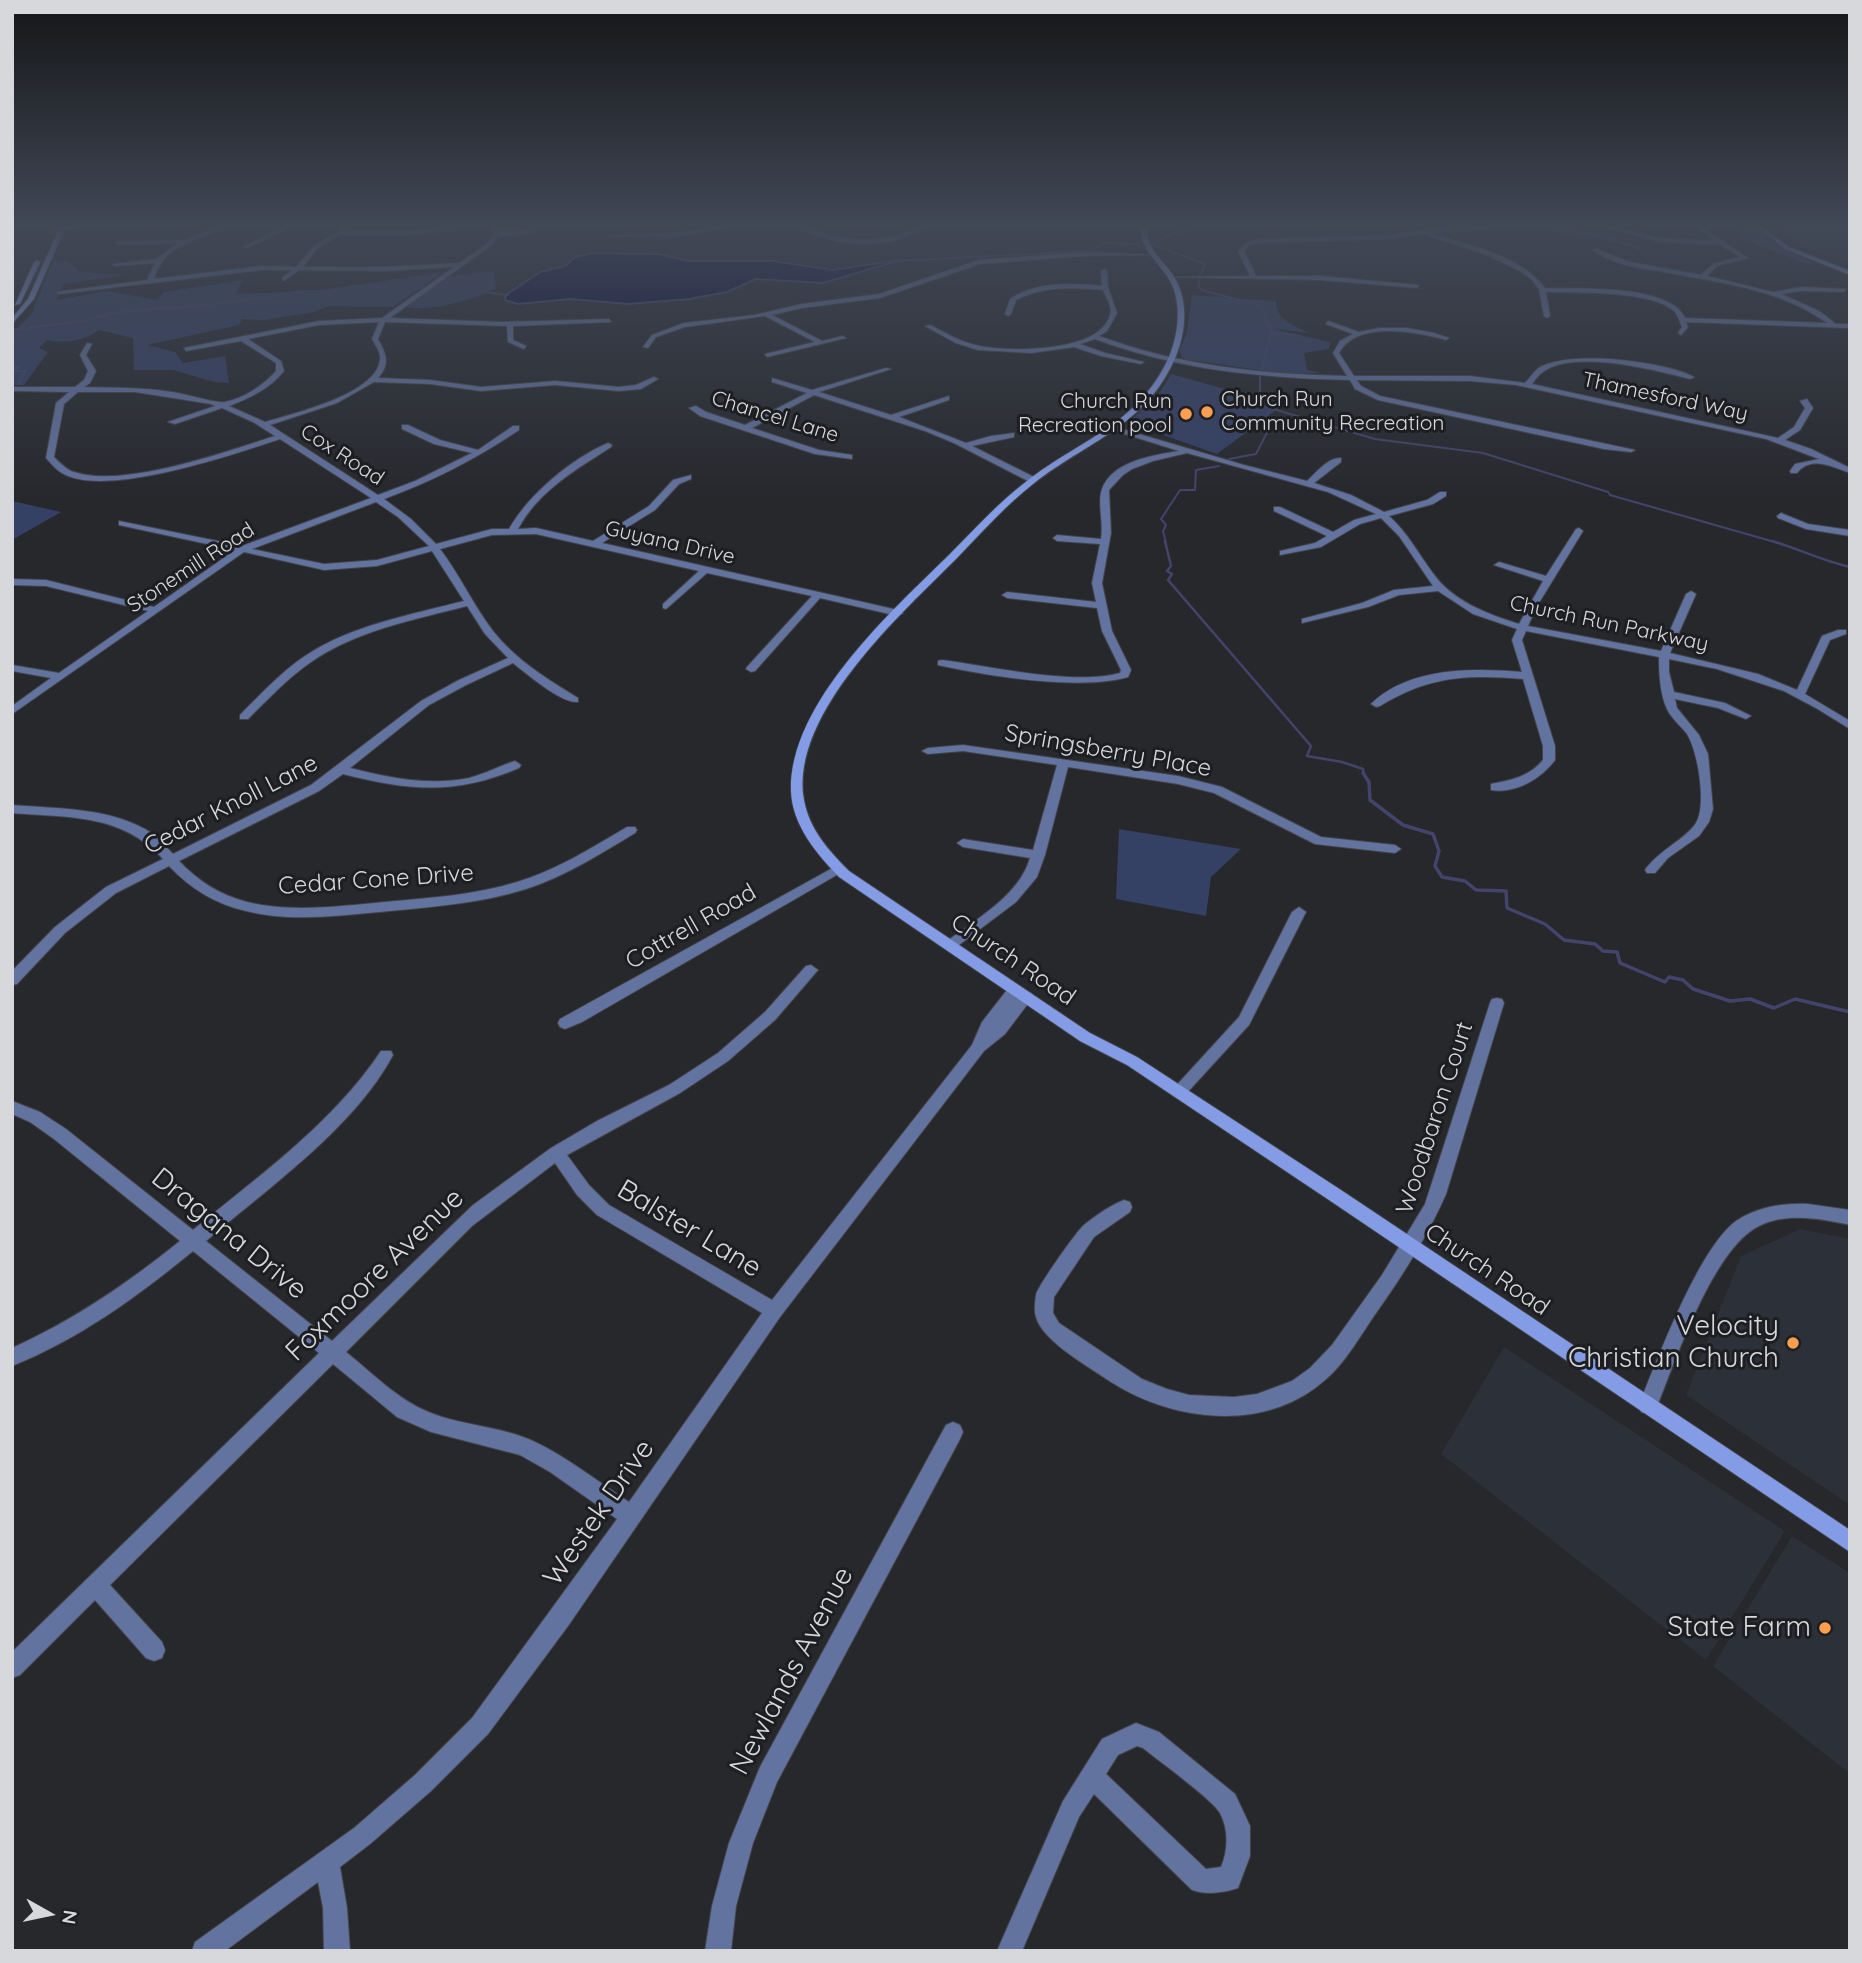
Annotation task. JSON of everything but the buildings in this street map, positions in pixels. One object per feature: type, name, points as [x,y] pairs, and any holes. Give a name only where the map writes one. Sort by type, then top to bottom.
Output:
[{"type":"main road","name":"Church Road","points":[[1181,318],[1169,364],[1151,394],[1118,426],[1033,480],[1007,501],[898,613],[836,684],[813,727],[798,771],[797,789],[803,819],[819,846],[838,869],[1085,1037],[1132,1061],[1179,1092],[1850,1542]]},
{"type":"street","points":[[646,347],[654,336],[684,325],[745,318]]},
{"type":"street","points":[[772,318],[822,344]]},
{"type":"street","points":[[928,326],[961,343],[997,351],[1040,351],[1094,336],[1109,324],[1112,318]]},
{"type":"street","points":[[1681,318],[1685,327],[1681,333]]},
{"type":"street","points":[[1823,318],[1834,325]]},
{"type":"street","points":[[263,425],[337,401],[373,380],[383,365],[384,355],[374,338],[384,319]]},
{"type":"street","points":[[186,349],[324,323],[384,319],[510,324],[609,321]]},
{"type":"street","points":[[1683,320],[1850,326]]},
{"type":"street","points":[[1328,323],[1358,334]]},
{"type":"street","points":[[510,324],[510,341],[524,347]]},
{"type":"street","points":[[1446,338],[1405,331],[1358,334],[1342,342],[1336,351],[1361,389],[1384,399],[1604,447],[1631,450]]},
{"type":"street","points":[[1094,336],[1136,354],[1169,364]]},
{"type":"street","points":[[767,355],[843,338]]},
{"type":"street","points":[[172,422],[262,388],[274,379],[281,365],[276,359],[244,340]]},
{"type":"street","points":[[89,344],[84,359],[92,373],[60,403],[50,458],[58,468],[73,474],[104,477],[155,473],[281,436]]},
{"type":"street","points":[[1073,344],[1116,358],[1169,364]]},
{"type":"street","points":[[1527,385],[1544,368],[1580,361],[1623,364],[1690,377]]},
{"type":"street","name":"Thamesford Way","points":[[1169,364],[1289,377],[1443,375],[1527,385],[1780,440],[1850,471]]},
{"type":"street","points":[[746,428],[813,392],[888,369]]},
{"type":"street","points":[[373,380],[441,383],[481,389],[555,383],[619,389],[638,387],[654,379]]},
{"type":"street","points":[[775,380],[892,417],[966,445],[1033,480]]},
{"type":"street","name":"Cox Road","points":[[12,388],[163,393],[220,405],[263,425],[376,498],[414,526],[434,548],[487,631],[515,659],[574,700]]},
{"type":"street","points":[[892,417],[946,398]]},
{"type":"street","points":[[1780,440],[1795,431],[1808,410],[1804,401]]},
{"type":"street","name":"Chancel Lane","points":[[693,408],[703,414],[818,452],[849,457]]},
{"type":"street","name":"Church Run Parkway","points":[[1118,426],[1348,497],[1382,515],[1403,532],[1440,588],[1481,614],[1521,626],[1740,672],[1800,694],[1850,726]]},
{"type":"street","points":[[405,427],[437,442],[480,453]]},
{"type":"street","name":"Stonemill Road","points":[[12,711],[241,550],[280,531],[432,477],[480,453],[516,428]]},
{"type":"street","points":[[966,445],[1011,435]]},
{"type":"street","points":[[513,530],[524,507],[540,491],[608,444]]},
{"type":"street","points":[[942,663],[1072,679],[1119,678],[1126,670],[1111,643],[1098,573],[1105,542],[1104,494],[1111,481],[1140,463],[1192,451]]},
{"type":"street","points":[[1307,485],[1338,460]]},
{"type":"street","points":[[1794,471],[1798,467],[1826,460]]},
{"type":"street","points":[[595,544],[652,508],[676,482],[688,477]]},
{"type":"street","points":[[1283,553],[1318,545],[1357,522],[1430,502],[1443,494]]},
{"type":"street","points":[[1277,509],[1334,536]]},
{"type":"street","points":[[1781,516],[1806,526],[1850,533]]},
{"type":"street","name":"Guyana Drive","points":[[122,523],[313,566],[341,567],[377,563],[478,535],[513,530],[536,531],[898,613]]},
{"type":"street","points":[[1495,787],[1519,783],[1537,772],[1549,760],[1549,746],[1518,646],[1521,626],[1579,531]]},
{"type":"street","points":[[1058,538],[1105,542]]},
{"type":"street","points":[[1499,565],[1549,579]]},
{"type":"street","points":[[666,606],[706,569]]},
{"type":"street","points":[[12,582],[47,583],[156,610]]},
{"type":"street","points":[[1305,621],[1366,605],[1397,593],[1440,588]]},
{"type":"street","points":[[1651,870],[1664,855],[1695,833],[1703,822],[1707,809],[1702,754],[1693,735],[1672,708],[1667,694],[1664,656],[1691,594]]},
{"type":"street","points":[[751,668],[818,595]]},
{"type":"street","points":[[1007,595],[1102,606]]},
{"type":"street","points":[[244,716],[293,670],[338,642],[380,626],[469,603]]},
{"type":"street","points":[[1800,694],[1826,638],[1842,632]]},
{"type":"street","name":"Cedar Knoll Lane","points":[[13,979],[88,905],[136,876],[296,799],[343,770],[422,705],[465,681],[515,659]]},
{"type":"street","points":[[12,668],[61,677]]},
{"type":"street","points":[[1376,704],[1409,684],[1434,677],[1470,673],[1527,676]]},
{"type":"street","points":[[1667,694],[1721,705],[1746,716]]},
{"type":"street","name":"Springsberry Place","points":[[929,751],[963,748],[1169,778],[1218,790],[1319,841],[1395,849]]},
{"type":"street","points":[[951,946],[1011,899],[1032,874],[1063,763]]},
{"type":"street","points":[[343,770],[384,781],[432,786],[481,780],[514,765]]},
{"type":"street","name":"Cedar Cone Drive","points":[[12,809],[82,817],[130,827],[153,841],[188,880],[204,891],[228,901],[281,912],[452,900],[503,891],[544,878],[576,863],[631,830]]},
{"type":"street","points":[[962,843],[1039,855]]},
{"type":"street","name":"Cottrell Road","points":[[565,1023],[838,869]]},
{"type":"street","points":[[1179,1092],[1244,1021],[1299,912]]},
{"type":"street","name":"Foxmoore Avenue","points":[[12,1667],[466,1221],[557,1153],[688,1081],[718,1061],[766,1021],[811,970]]},
{"type":"street","name":"Westek Drive","points":[[204,1951],[362,1836],[423,1783],[480,1726],[512,1685],[774,1311],[979,1047],[1000,1030],[1021,994]]},
{"type":"street","name":"Woodbaron Court","points":[[1124,1207],[1088,1232],[1054,1280],[1043,1304],[1047,1322],[1062,1336],[1147,1391],[1175,1401],[1237,1407],[1263,1403],[1282,1396],[1318,1374],[1336,1355],[1412,1247],[1438,1194],[1497,1003]]},
{"type":"street","points":[[12,1357],[63,1334],[142,1283],[333,1122],[367,1086],[386,1055]]},
{"type":"street","name":"Dragana Drive","points":[[12,1107],[35,1117],[60,1134],[404,1410],[424,1422],[523,1446],[631,1516]]},
{"type":"street","name":"Balster Lane","points":[[557,1153],[583,1190],[603,1210],[774,1311]]},
{"type":"street","points":[[1648,1405],[1682,1328],[1717,1256],[1729,1238],[1741,1227],[1756,1220],[1791,1211],[1807,1210],[1850,1218]]},
{"type":"street","name":"Newlands Avenue","points":[[718,1951],[724,1906],[737,1855],[768,1775],[953,1432]]},
{"type":"street","points":[[96,1585],[154,1650]]},
{"type":"street","points":[[1009,1951],[1071,1809],[1110,1747],[1136,1734],[1151,1740],[1227,1802],[1238,1826],[1238,1856],[1228,1879],[1201,1881],[1092,1776]]},
{"type":"street","points":[[327,1861],[335,1908],[337,1951]]},
{"type":"shaded area","points":[[28,318],[279,318],[242,319],[239,325],[147,345],[175,352],[183,363],[225,356],[229,383],[214,382],[173,370],[134,370],[133,338],[99,330],[74,341],[47,340],[39,348],[48,352],[24,385],[12,385],[12,333]]},
{"type":"shaded area","points":[[1189,318],[1283,318],[1311,333],[1273,329],[1330,342],[1329,349],[1304,353],[1307,370],[1321,373],[1280,373],[1183,359],[1179,351],[1187,333]]},
{"type":"shaded area","name":"Church Run Community Recreation","points":[[1171,374],[1283,405],[1217,454],[1132,424],[1133,418],[1158,395]]},
{"type":"shaded area","points":[[12,501],[61,512],[12,540]]},
{"type":"shaded area","points":[[1119,829],[1241,849],[1211,877],[1206,916],[1116,899]]},
{"type":"shaded area","points":[[1800,1229],[1850,1239],[1850,1505],[1686,1395],[1741,1256]]},
{"type":"shaded area","points":[[1504,1347],[1785,1531],[1706,1660],[1441,1454]]},
{"type":"shaded area","points":[[1792,1536],[1850,1573],[1850,1774],[1713,1666]]},
{"type":"waterway","points":[[12,330],[97,318]]},
{"type":"waterway","points":[[1261,372],[1272,329],[1265,318]]},
{"type":"waterway","points":[[1272,333],[1301,336]]},
{"type":"waterway","points":[[12,366],[19,368],[13,371],[25,371],[19,384]]},
{"type":"waterway","points":[[1260,376],[1260,404],[1270,408],[1375,439],[1483,453],[1608,492],[1610,495],[1776,542]]},
{"type":"waterway","points":[[1229,459],[1256,454],[1274,419],[1267,417],[1270,409]]},
{"type":"waterway","points":[[1166,543],[1163,531],[1166,525],[1161,519],[1180,490],[1195,490],[1196,470],[1219,466]]},
{"type":"waterway","points":[[1165,541],[1171,566],[1167,571],[1172,574],[1168,580],[1311,746],[1307,756],[1342,762],[1363,769],[1364,774]]},
{"type":"waterway","points":[[1776,542],[1850,567]]},
{"type":"waterway","points":[[1363,773],[1369,782],[1370,800],[1403,825],[1433,834],[1439,851],[1435,866],[1442,877],[1465,881],[1476,890],[1506,891],[1507,908],[1545,924],[1564,940],[1595,944],[1603,951],[1617,952],[1620,963],[1665,982],[1669,977],[1683,980],[1693,989],[1730,1001],[1750,999],[1774,1008],[1795,999],[1850,1012]]},
{"type":"place","name":"Church Run Community Recreation","points":[[1207,412]]},
{"type":"place","name":"Church Run Recreation pool","points":[[1186,414]]},
{"type":"place","name":"Velocity Christian Church","points":[[1793,1343]]},
{"type":"place","name":"State Farm","points":[[1825,1628]]}]
